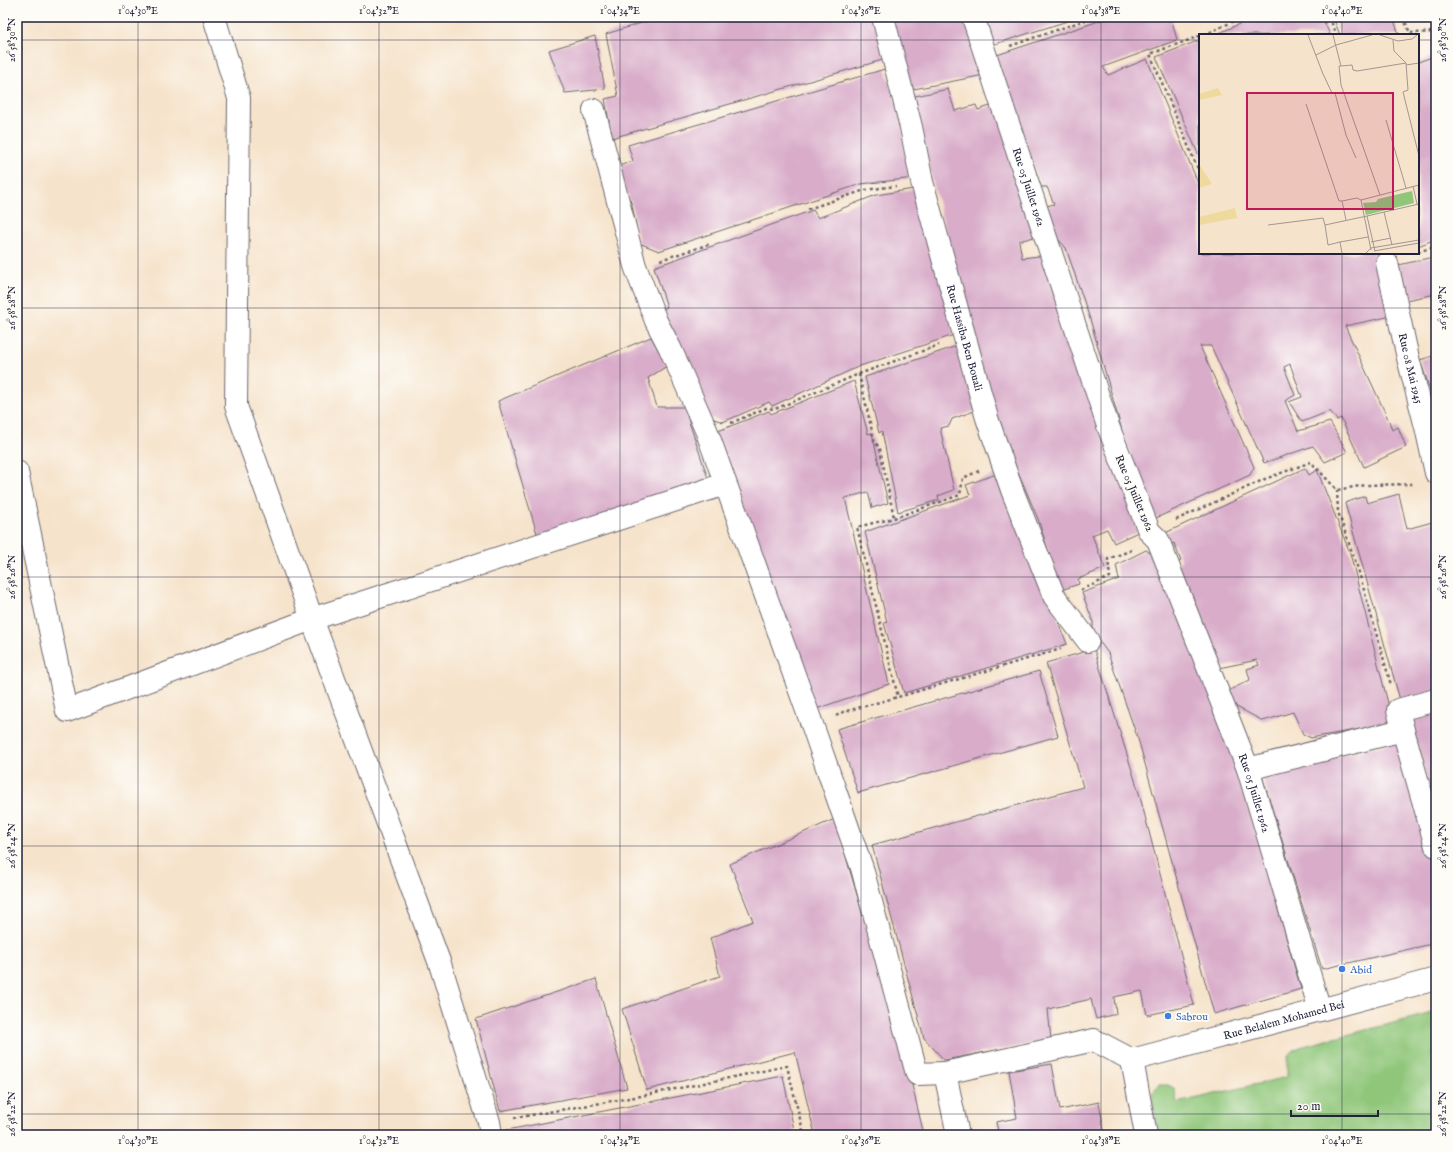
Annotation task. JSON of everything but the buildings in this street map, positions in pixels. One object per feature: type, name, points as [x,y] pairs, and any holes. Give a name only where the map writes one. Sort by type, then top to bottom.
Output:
[{"type":"street","points":[[214,17],[239,98],[236,406],[312,619],[440,964],[490,1129]]},
{"type":"street","name":"Rue Hassiba Ben Bouali","points":[[883,17],[911,127],[922,182],[987,418],[1012,490],[1054,596],[1088,641]]},
{"type":"street","name":"Rue 05 Juillet 1962","points":[[974,17],[1108,426],[1248,769],[1320,1010]]},
{"type":"street","points":[[594,110],[635,266],[656,321],[670,348],[707,432],[862,868],[917,1074],[945,1073],[1094,1040],[1132,1060],[1146,1135]]},
{"type":"street","name":"Rue 08 Mai 1945","points":[[1387,263],[1408,358],[1426,427],[1428,479]]},
{"type":"street","points":[[17,472],[67,711],[312,619],[725,484]]},
{"type":"street","points":[[1248,769],[1401,720],[1436,700]]},
{"type":"street","points":[[1401,720],[1436,846]]},
{"type":"street","name":"Rue Belalem Mohamed Bei","points":[[1132,1060],[1436,979]]},
{"type":"street","points":[[945,1073],[958,1135]]},
{"type":"path","points":[[986,54],[1094,17]]},
{"type":"path","points":[[1206,34],[1243,17]]},
{"type":"path","points":[[1329,17],[1337,34]]},
{"type":"path","points":[[1403,17],[1410,33],[1435,33],[1436,40]]},
{"type":"path","points":[[1199,36],[1150,54],[1199,172]]},
{"type":"path","points":[[808,209],[865,190],[922,182]]},
{"type":"path","points":[[635,266],[710,244]]},
{"type":"path","points":[[1419,252],[1436,246]]},
{"type":"path","points":[[707,432],[766,408],[775,409],[860,374],[964,335]]},
{"type":"path","points":[[860,374],[874,440],[880,449],[894,518]]},
{"type":"path","points":[[898,698],[857,527],[894,518],[960,495],[964,478],[1002,459]]},
{"type":"path","points":[[1068,613],[1081,591],[1110,577],[1108,559],[1265,479],[1310,462],[1337,490],[1338,512],[1358,569],[1401,720]]},
{"type":"path","points":[[1337,490],[1366,485],[1428,479]]},
{"type":"path","points":[[814,730],[843,712],[898,698],[1088,641]]},
{"type":"path","points":[[490,1129],[787,1066],[804,1135]]},
{"type":"green space","points":[[1436,1012],[1436,1135],[1159,1135],[1152,1100],[1153,1092],[1160,1085],[1168,1085],[1174,1088],[1177,1103],[1287,1077],[1287,1063],[1289,1056],[1300,1047]]},
{"type":"place","name":"Abid","points":[[1342,969]]},
{"type":"place","name":"Sabrou","points":[[1168,1016]]}]
